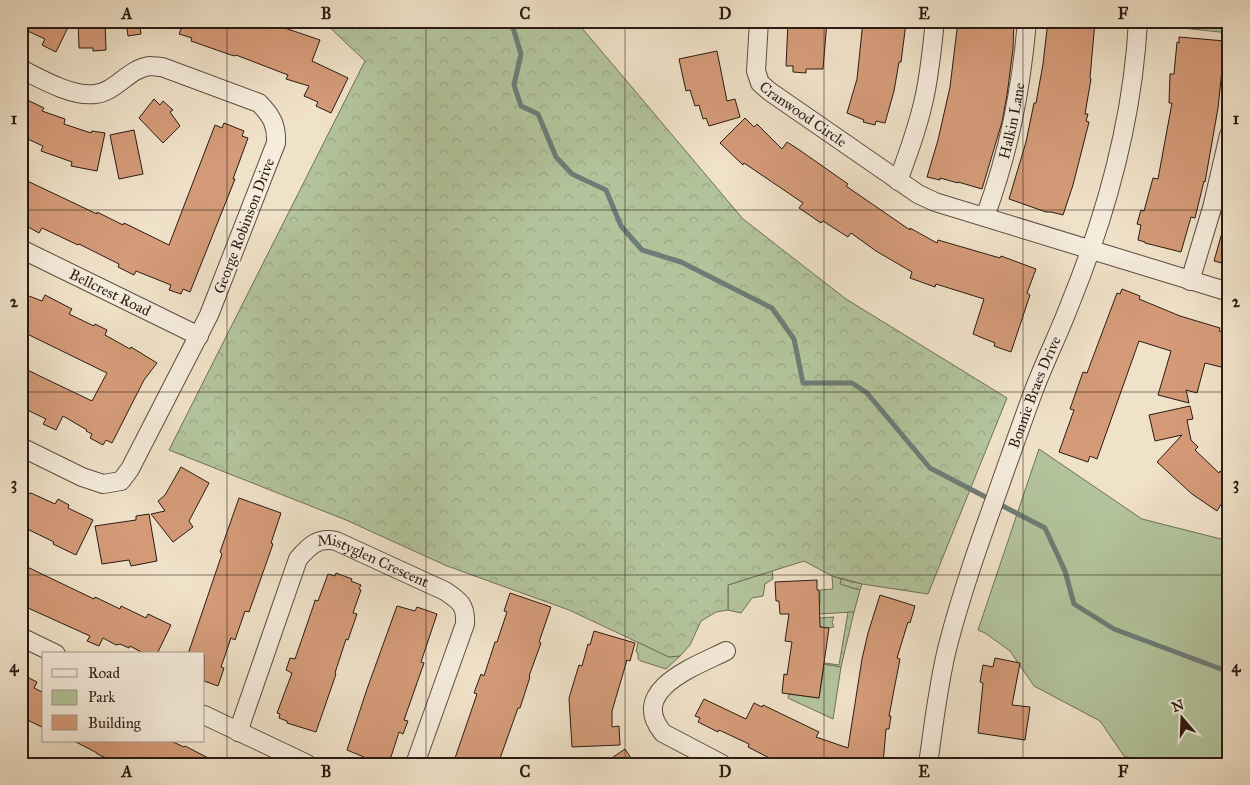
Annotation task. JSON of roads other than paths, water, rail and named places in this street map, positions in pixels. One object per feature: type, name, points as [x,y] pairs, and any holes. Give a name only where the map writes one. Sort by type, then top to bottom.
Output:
[{"type":"street","name":"Cranwood Circle","points":[[759,21],[756,70],[760,82],[769,91],[918,194],[935,202],[1229,292]]},
{"type":"street","points":[[898,181],[910,150],[924,100],[935,21]]},
{"type":"street","name":"Halkin Lane","points":[[985,217],[1014,122],[1024,64],[1027,21]]},
{"type":"street","name":"Bonnie Braes Drive","points":[[928,764],[940,680],[957,614],[981,538],[1034,389],[1071,303],[1099,226],[1121,151],[1130,96],[1138,21]]},
{"type":"street","name":"George Robinson Drive","points":[[21,69],[73,92],[94,94],[110,89],[149,66],[162,67],[260,103],[269,112],[277,133],[276,143],[209,315],[130,469],[121,480],[103,484],[82,477],[21,448]]},
{"type":"street","points":[[1190,281],[1212,208],[1229,135]]},
{"type":"street","name":"Bellcrest Road","points":[[21,249],[199,336]]},
{"type":"street","name":"Mistyglen Crescent","points":[[238,732],[298,559],[308,547],[317,542],[327,539],[336,540],[445,591],[457,599],[465,612],[465,624],[415,764]]},
{"type":"street","points":[[21,637],[52,652]]},
{"type":"street","points":[[722,764],[663,733],[652,715],[653,704],[658,692],[671,680],[726,651]]},
{"type":"street","points":[[205,716],[307,764]]},
{"type":"waterway","points":[[511,21],[521,54],[514,85],[521,106],[538,114],[556,157],[572,174],[606,190],[621,226],[642,250],[681,262],[772,308],[794,339],[803,383],[852,383],[867,393],[930,468],[1045,528],[1065,571],[1074,604],[1114,629],[1229,672]]}]
